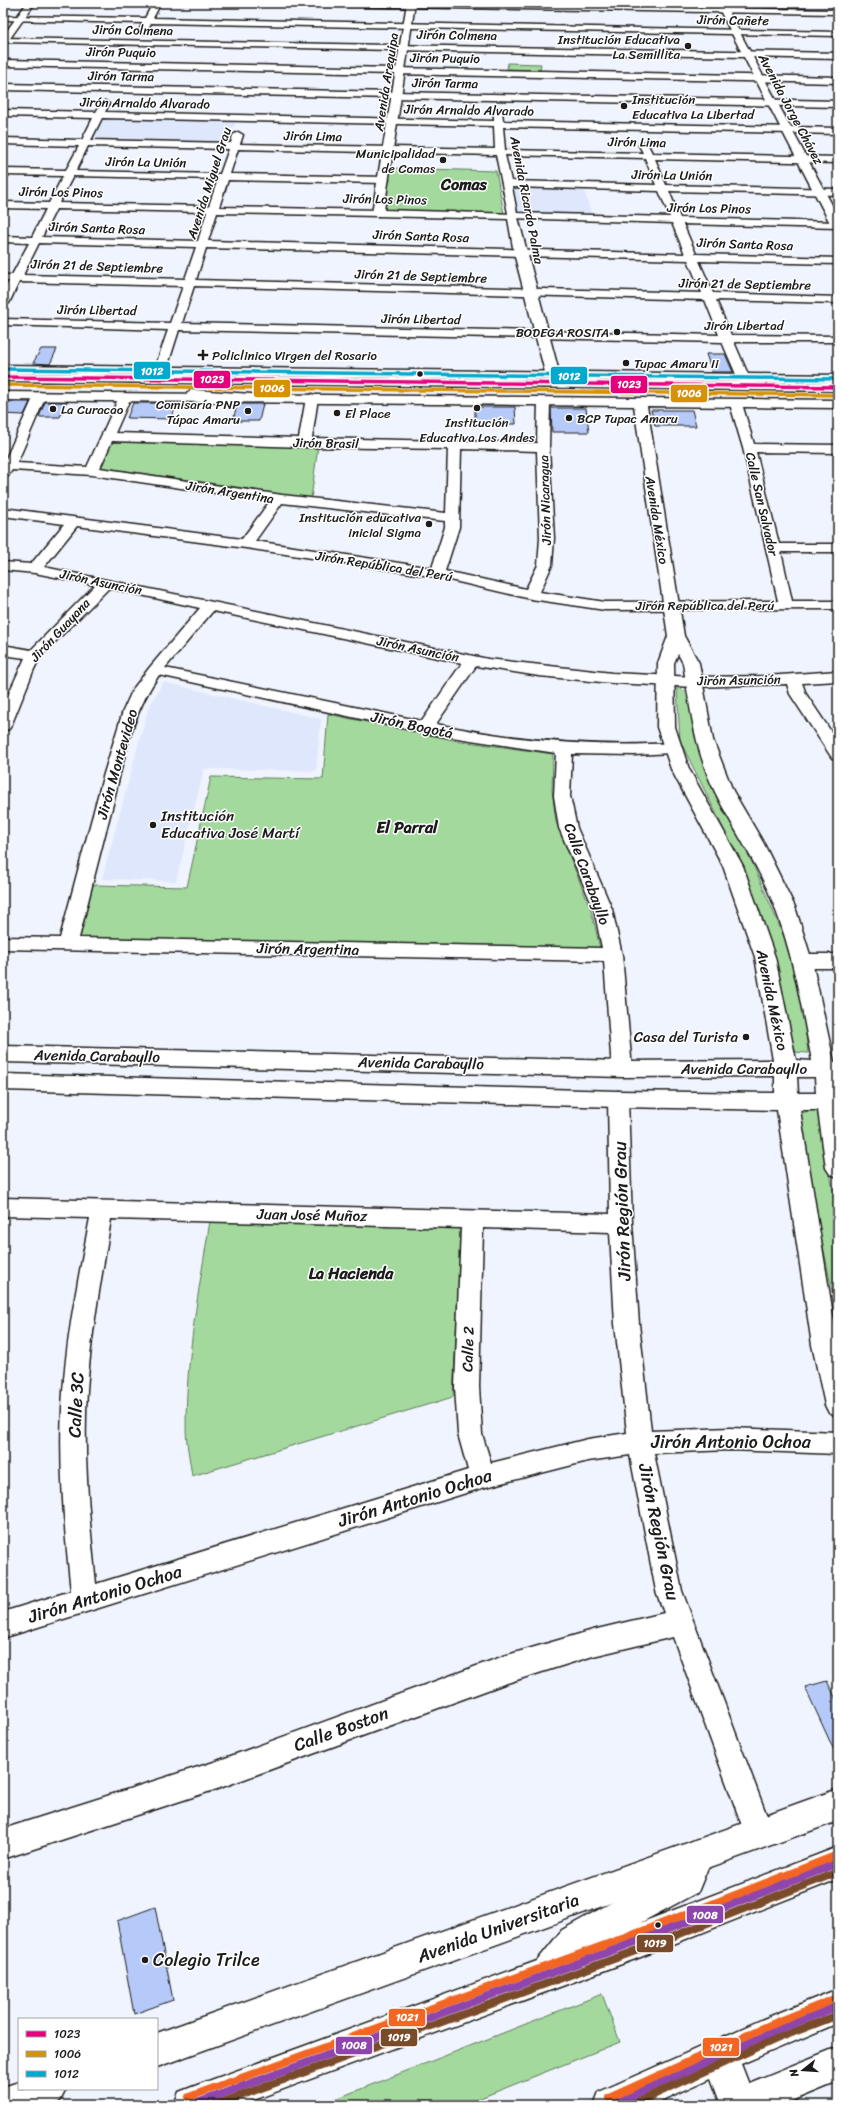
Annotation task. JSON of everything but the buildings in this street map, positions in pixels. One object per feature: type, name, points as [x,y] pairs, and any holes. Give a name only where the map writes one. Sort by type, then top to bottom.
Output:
[{"type":"main road","points":[[3,41],[31,3]]},
{"type":"main road","name":"Avenida Arequipa","points":[[378,213],[411,4]]},
{"type":"main road","name":"Avenida Jorge Chávez","points":[[722,7],[838,226]]},
{"type":"main road","name":"Jirón Los Pinos","points":[[378,213],[513,216]]},
{"type":"main road","name":"Avenida Ricardo Palma","points":[[513,216],[520,253],[553,376]]},
{"type":"main road","points":[[3,369],[838,379]]},
{"type":"main road","points":[[3,377],[838,387]]},
{"type":"main road","points":[[3,387],[838,396]]},
{"type":"main road","points":[[95,389],[105,392],[219,395],[251,398]]},
{"type":"main road","points":[[3,396],[838,404]]},
{"type":"main road","name":"Avenida México","points":[[640,403],[670,606],[676,636],[691,663],[704,740],[724,791],[754,844],[785,907],[802,960],[832,1070],[838,1168]]},
{"type":"main road","name":"Avenida México","points":[[676,636],[666,663],[666,727],[680,769],[733,866],[750,910],[765,957],[786,1068],[787,1101],[826,1345],[838,1405]]},
{"type":"main road","name":"Avenida Carabayllo","points":[[3,1054],[622,1069],[786,1068],[832,1070]]},
{"type":"main road","name":"Avenida Carabayllo","points":[[3,1082],[618,1099],[833,1102]]},
{"type":"main road","name":"Avenida Universitaria","points":[[158,2050],[483,1934],[758,1832],[838,1805]]},
{"type":"main road","points":[[546,1975],[574,1942],[686,1880],[698,1854]]},
{"type":"main road","points":[[192,2105],[716,1912],[838,1863]]},
{"type":"main road","points":[[612,2105],[838,2006]]},
{"type":"main road","points":[[721,2056],[740,2105],[838,2064]]},
{"type":"main road","points":[[3,2105],[45,2090]]},
{"type":"street","points":[[3,303],[157,3]]},
{"type":"street","points":[[268,3],[411,4],[498,35],[576,6],[722,7],[838,12]]},
{"type":"street","name":"Avenida Miguel Grau","points":[[160,371],[282,3]]},
{"type":"street","name":"Jirón Cañete","points":[[3,18],[148,21],[272,34],[408,25],[498,35],[611,40],[735,32],[838,34]]},
{"type":"street","name":"Jirón Colmena","points":[[3,41],[137,43],[272,34],[404,47],[498,35],[611,40],[747,54],[838,56]]},
{"type":"street","name":"Jirón Puquio","points":[[3,63],[401,70],[498,35],[622,75],[838,80]]},
{"type":"street","name":"Avenida Ricardo Palma","points":[[498,35],[497,97],[500,153],[513,216]]},
{"type":"street","points":[[611,40],[647,155],[711,297],[744,379]]},
{"type":"street","name":"Jirón Tarma","points":[[3,87],[838,104]]},
{"type":"street","name":"Jirón Arnaldo Alvarado","points":[[3,113],[838,131]]},
{"type":"street","name":"Jirón Lima","points":[[3,141],[838,160]]},
{"type":"street","name":"Jirón La Unión","points":[[3,172],[384,180]]},
{"type":"street","name":"Jirón La Unión","points":[[506,184],[838,192]]},
{"type":"street","name":"Jirón Los Pinos","points":[[3,205],[378,213]]},
{"type":"street","name":"Jirón Los Pinos","points":[[513,216],[838,226]]},
{"type":"street","name":"Jirón Santa Rosa","points":[[3,239],[838,261]]},
{"type":"street","name":"Jirón 21 de Septiembre","points":[[3,278],[838,300]]},
{"type":"street","name":"Jirón Libertad","points":[[3,322],[175,325],[542,336],[838,339]]},
{"type":"street","points":[[6,470],[40,396]]},
{"type":"street","points":[[92,471],[126,398]]},
{"type":"street","points":[[305,443],[312,398]]},
{"type":"street","name":"Jirón Nicaragua","points":[[531,595],[546,565],[547,538],[543,447],[544,402]]},
{"type":"street","name":"Calle San Salvador","points":[[736,404],[749,448],[786,605]]},
{"type":"street","name":"Jirón Brasil","points":[[109,437],[305,443],[543,447]]},
{"type":"street","points":[[437,572],[452,528],[455,446]]},
{"type":"street","points":[[749,448],[838,449]]},
{"type":"street","name":"Jirón Argentina","points":[[6,470],[92,471],[278,499],[452,518]]},
{"type":"street","points":[[246,544],[278,499]]},
{"type":"street","name":"Jirón República del Perú","points":[[3,512],[246,544],[437,572],[531,595],[563,601],[605,606],[838,605]]},
{"type":"street","points":[[35,569],[74,521]]},
{"type":"street","points":[[773,548],[838,548]]},
{"type":"street","name":"Jirón Asunción","points":[[3,566],[35,569],[106,583],[472,660],[576,675],[612,678],[666,679],[695,682],[766,681],[838,676]]},
{"type":"street","name":"Jirón Guayana","points":[[4,723],[26,669],[34,655],[106,583]]},
{"type":"street","name":"Jirón Montevideo","points":[[68,944],[111,777],[131,711],[141,690],[155,670],[210,606]]},
{"type":"street","points":[[3,650],[34,655]]},
{"type":"street","points":[[425,728],[472,660]]},
{"type":"street","name":"Jirón Bogotá","points":[[155,670],[472,737],[564,750],[637,751],[672,748]]},
{"type":"street","points":[[792,678],[801,699],[838,754]]},
{"type":"street","name":"Calle Carabayllo","points":[[564,750],[562,796],[568,828],[603,909],[614,955],[622,1069]]},
{"type":"street","name":"Jirón Argentina","points":[[3,943],[614,955]]},
{"type":"street","points":[[802,960],[838,961]]},
{"type":"street","name":"Jirón Región Grau","points":[[618,1099],[621,1223],[627,1324],[640,1442],[669,1591],[758,1832]]},
{"type":"street","name":"Juan José Muñoz","points":[[3,1207],[621,1223]]},
{"type":"street","name":"Calle 3C","points":[[85,1600],[76,1515],[73,1437],[75,1391],[102,1210]]},
{"type":"street","name":"Calle 2","points":[[472,1219],[467,1387],[470,1434],[482,1477]]},
{"type":"street","name":"Jirón Antonio Ochoa","points":[[3,1625],[482,1477],[588,1450],[640,1442],[730,1439],[838,1443]]},
{"type":"street","name":"Calle Boston","points":[[3,1844],[217,1775],[504,1670],[593,1643],[680,1622]]},
{"type":"shaded area","points":[[104,119],[236,121],[226,145],[90,142]]},
{"type":"shaded area","points":[[518,188],[584,190],[592,216],[518,214],[511,190]]},
{"type":"shaded area","name":"Institución Educativa José Martí","points":[[163,682],[321,719],[316,771],[204,769],[176,881],[102,879],[148,709]]},
{"type":"green space","points":[[508,63],[541,64],[540,70],[507,69]]},
{"type":"green space","points":[[390,168],[496,171],[504,214],[385,210]]},
{"type":"green space","points":[[113,440],[318,446],[311,499],[98,467]]},
{"type":"green space","points":[[677,687],[687,692],[706,762],[746,848],[791,953],[804,1016],[808,1053],[793,1052],[778,978],[753,894],[715,811],[680,741]]},
{"type":"green space","points":[[328,714],[453,740],[553,754],[552,790],[556,822],[591,910],[600,948],[80,938],[93,885],[187,887],[211,777],[323,779]]},
{"type":"green space","points":[[817,1109],[838,1214],[838,1321],[797,1114]]},
{"type":"green space","points":[[210,1221],[461,1227],[453,1397],[192,1476],[186,1433],[188,1375],[194,1324]]},
{"type":"green space","points":[[602,1994],[620,2042],[463,2105],[320,2105]]},
{"type":"transit line","name":"1012","points":[[3,369],[838,379]]},
{"type":"transit line","name":"1023","points":[[3,377],[838,387]]},
{"type":"transit line","name":"1006","points":[[3,385],[838,395]]},
{"type":"transit line","name":"1021","points":[[189,2097],[635,1934],[835,1856]]},
{"type":"transit line","name":"1008","points":[[192,2105],[638,1941],[838,1863]]},
{"type":"transit line","name":"1019","points":[[215,2105],[641,1949],[838,1872]]},
{"type":"transit line","name":"1021","points":[[609,2098],[770,2025],[835,1999]]},
{"type":"transit line","name":"1008","points":[[612,2105],[773,2032],[838,2006]]},
{"type":"transit line","name":"1019","points":[[631,2105],[776,2039],[838,2015]]},
{"type":"place","name":"Institución Educativa La Semillita","points":[[688,46]]},
{"type":"place","name":"Institución Educativa La Libertad","points":[[624,106]]},
{"type":"place","name":"Municipalidad de Comas","points":[[443,160]]},
{"type":"place","name":"BODEGA ROSITA","points":[[617,332]]},
{"type":"place","name":"Policlinico Virgen del Rosario","points":[[203,355]]},
{"type":"place","name":"Tupac Amaru Ii","points":[[626,363]]},
{"type":"place","name":"Institución Educativa Los Andes","points":[[477,408]]},
{"type":"place","name":"La Curacao","points":[[53,409]]},
{"type":"place","name":"Comisaría PNP Túpac Amaru","points":[[248,411]]},
{"type":"place","name":"El Place","points":[[337,413]]},
{"type":"place","name":"BCP Tupac Amaru","points":[[569,418]]},
{"type":"place","name":"Institución educativa inicial Sigma","points":[[429,524]]},
{"type":"place","name":"Institución Educativa José Martí","points":[[153,825]]},
{"type":"place","name":"Casa del Turista","points":[[746,1037]]},
{"type":"place","name":"Colegio Trilce","points":[[145,1960]]},
{"type":"district","name":"Comas","points":[[464,184]]},
{"type":"district","name":"El Parral","points":[[407,827]]},
{"type":"district","name":"La Hacienda","points":[[351,1273]]}]
